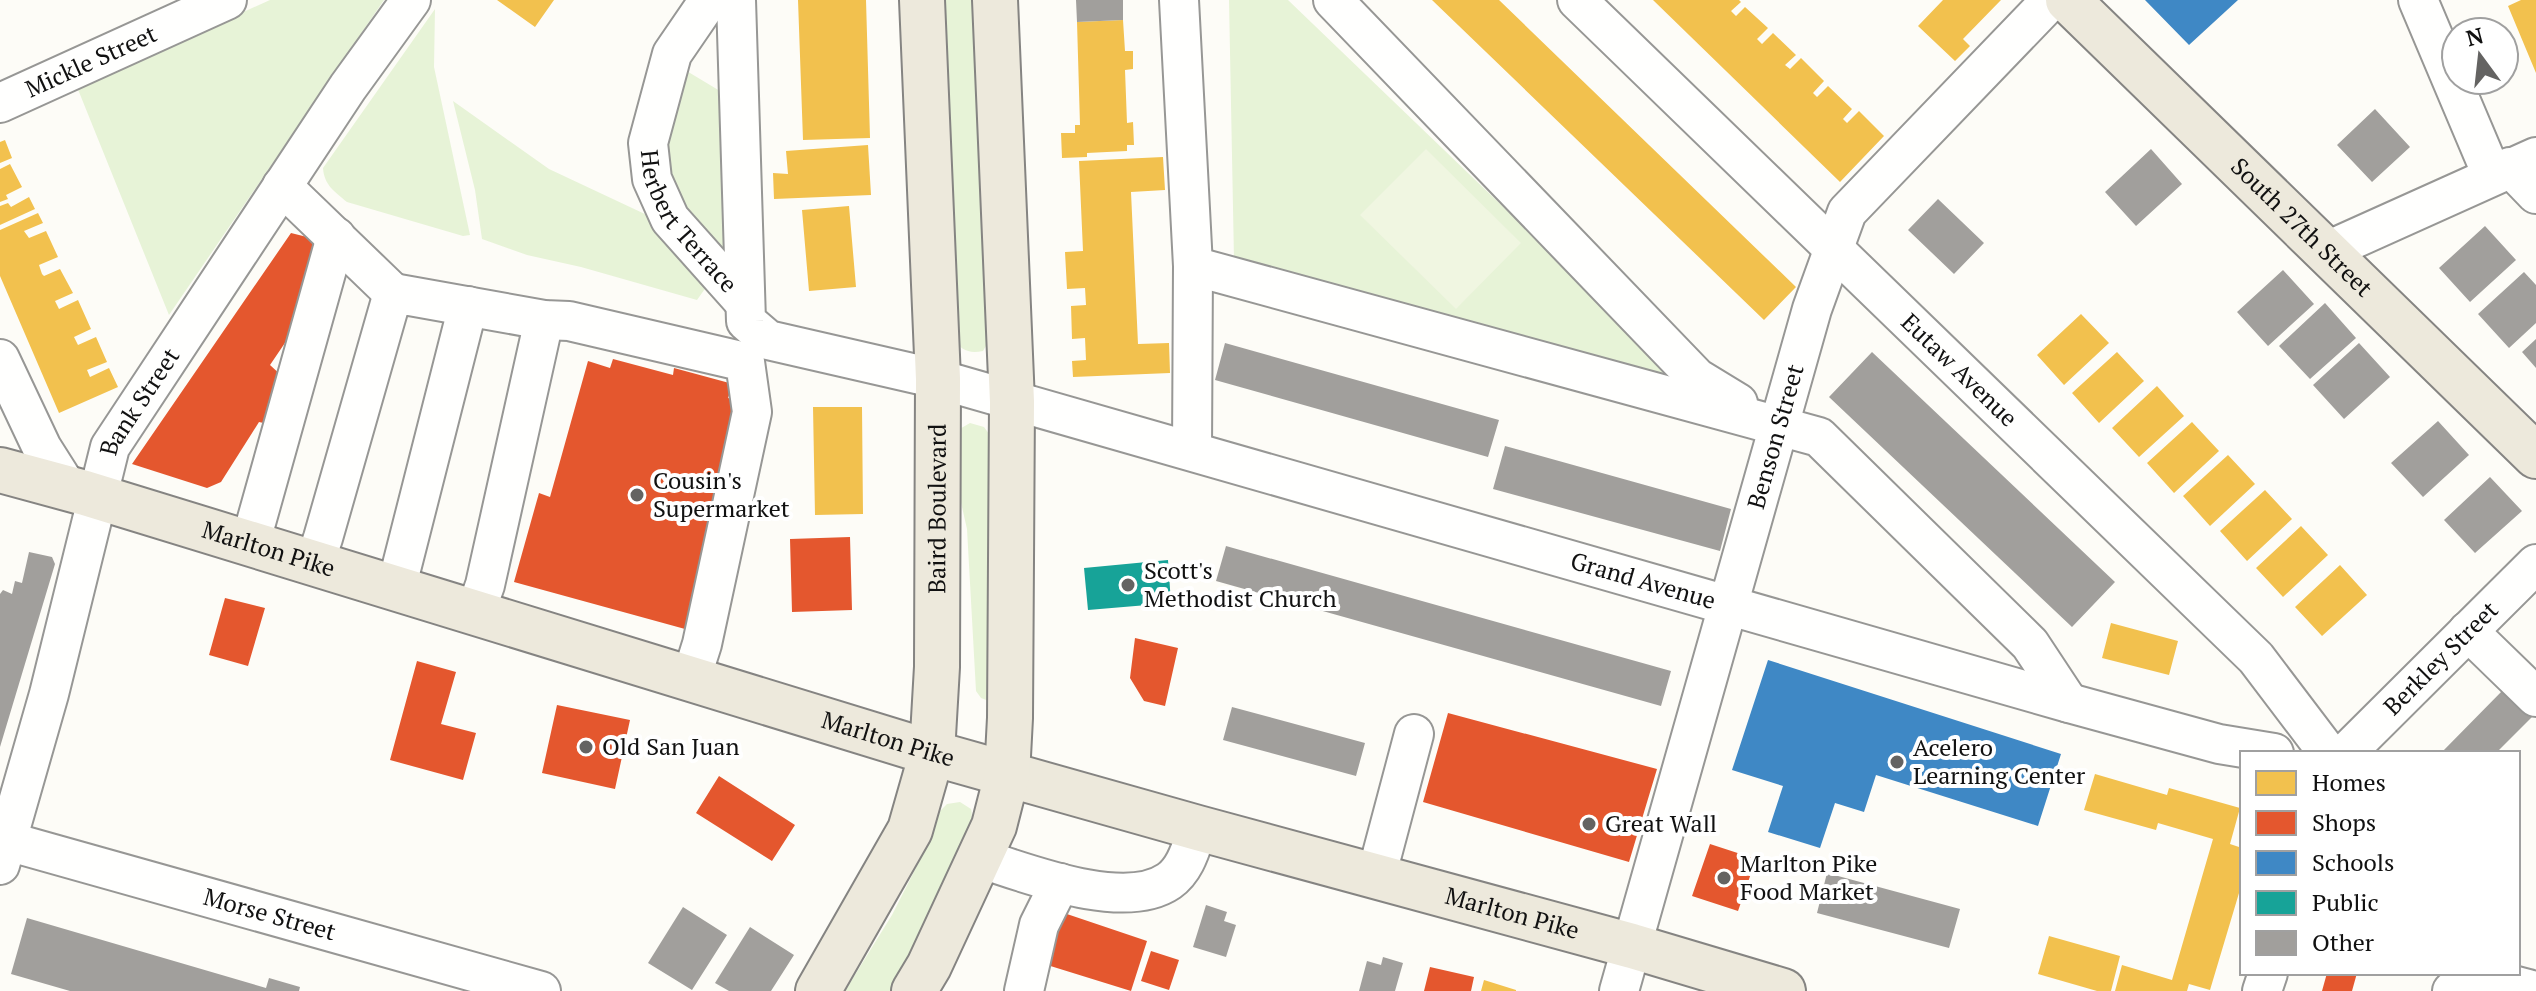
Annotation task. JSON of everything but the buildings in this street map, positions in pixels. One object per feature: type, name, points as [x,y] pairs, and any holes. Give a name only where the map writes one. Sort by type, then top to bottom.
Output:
[{"type":"main road","name":"Baird Boulevard","points":[[818,991],[910,830],[932,753],[937,667],[938,379],[922,0]]},
{"type":"main road","points":[[914,991],[929,966],[994,826],[1007,775],[1012,402],[995,0]]},
{"type":"main road","name":"South 27th Street","points":[[2068,0],[2536,456]]},
{"type":"main road","name":"Marlton Pike","points":[[0,470],[1007,775],[1632,946],[1783,991]]},
{"type":"street","name":"Mickle Street","points":[[0,103],[227,0]]},
{"type":"street","name":"Bank Street","points":[[2,848],[49,694],[83,493],[282,186],[411,0]]},
{"type":"street","name":"Herbert Terrace","points":[[736,0],[746,321],[768,340],[938,379],[1012,402]]},
{"type":"street","points":[[1179,0],[1193,266],[1192,450]]},
{"type":"street","points":[[1333,0],[1697,378],[1777,426]]},
{"type":"street","name":"Eutaw Avenue","points":[[1577,0],[2256,658],[2326,751]]},
{"type":"street","name":"Benson Street","points":[[1619,991],[1777,426],[1812,309],[1847,212],[2051,0]]},
{"type":"street","points":[[2418,0],[2513,166],[2536,194]]},
{"type":"street","name":"Herbert Terrace","points":[[696,6],[672,54],[648,143],[652,179],[670,219],[745,303]]},
{"type":"street","points":[[2327,251],[2513,166]]},
{"type":"street","points":[[282,186],[393,293],[544,320],[569,321],[745,362],[752,412],[702,644],[691,679]]},
{"type":"street","points":[[250,544],[336,237]]},
{"type":"street","points":[[1193,266],[1819,437],[2030,644],[2069,703]]},
{"type":"street","points":[[314,564],[393,293]]},
{"type":"street","points":[[396,589],[468,306]]},
{"type":"street","points":[[475,613],[485,585],[544,320]]},
{"type":"street","points":[[0,359],[42,448],[83,493]]},
{"type":"street","name":"Grand Avenue","points":[[1012,402],[1192,450],[2069,703],[2219,744],[2262,751]]},
{"type":"street","name":"Berkley Street","points":[[2348,751],[2536,564]]},
{"type":"street","points":[[2468,631],[2536,697]]},
{"type":"street","points":[[1376,877],[1414,734]]},
{"type":"street","points":[[979,858],[1076,888],[1148,892],[1170,881],[1187,861],[1198,828]]},
{"type":"street","name":"Morse Street","points":[[2,848],[541,991]]},
{"type":"street","points":[[1024,991],[1039,925],[1060,883]]},
{"type":"street","points":[[2452,991],[2458,986],[2491,979],[2535,991]]},
{"type":"green space","points":[[270,0],[384,0],[169,315],[77,87]]},
{"type":"green space","points":[[941,0],[977,0],[990,339],[983,351],[978,352],[966,350],[951,338]]},
{"type":"green space","points":[[1229,0],[1288,0],[1696,392],[1234,260]]},
{"type":"green space","points":[[435,9],[434,67],[470,235],[463,236],[347,202],[328,184],[323,168]]},
{"type":"green space","points":[[685,70],[720,91],[727,118],[732,270],[670,192],[659,142]]},
{"type":"green space","points":[[453,101],[549,169],[664,223],[714,276],[697,300],[527,255],[482,239],[475,190]]},
{"type":"green space","points":[[1426,149],[1521,243],[1456,309],[1360,215]]},
{"type":"green space","points":[[970,423],[984,427],[992,438],[989,701],[981,698],[976,691],[967,529],[952,463],[958,430]]},
{"type":"green space","points":[[960,802],[971,809],[971,825],[965,846],[942,899],[892,991],[845,991],[892,915],[922,856],[940,811],[947,804]]},
{"type":"place","name":"Cousin's Supermarket","points":[[637,495]]},
{"type":"place","name":"Scott's Methodist Church","points":[[1128,585]]},
{"type":"place","name":"Old San Juan","points":[[586,747]]},
{"type":"place","name":"Acelero Learning Center","points":[[1897,762]]},
{"type":"place","name":"Great Wall","points":[[1589,824]]},
{"type":"place","name":"Marlton Pike Food Market","points":[[1724,878]]}]
